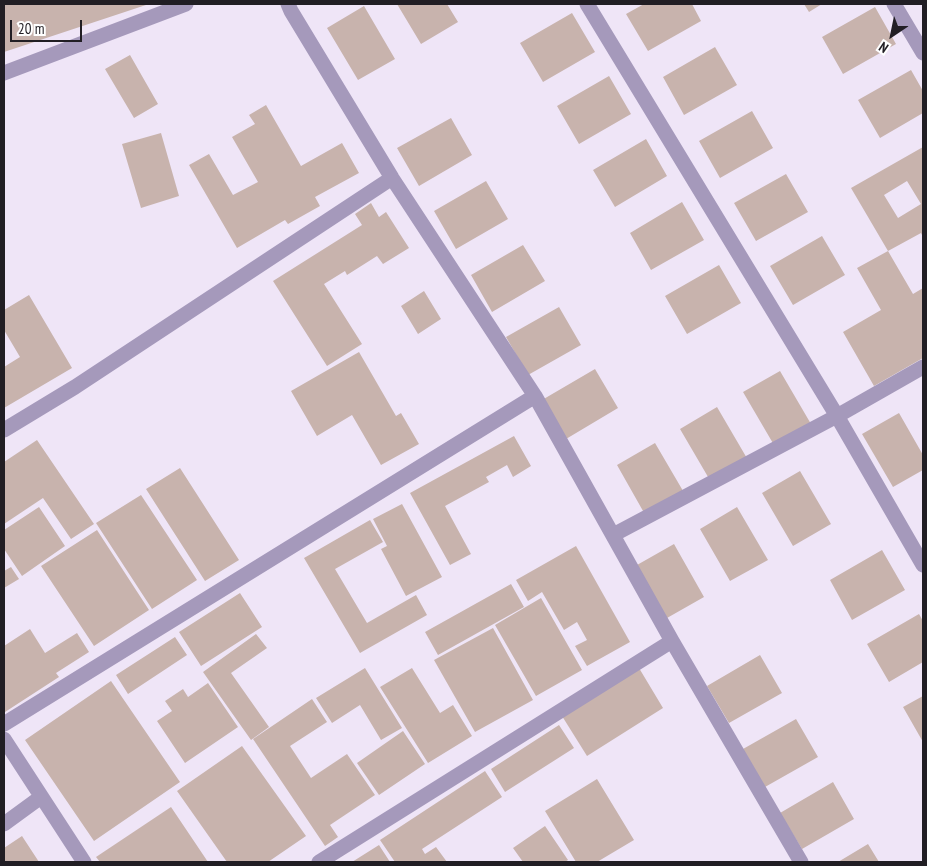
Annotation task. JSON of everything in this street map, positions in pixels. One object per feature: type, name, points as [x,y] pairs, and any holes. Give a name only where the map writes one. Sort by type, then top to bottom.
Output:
[{"type":"street","points":[[4,73],[186,4]]},
{"type":"street","points":[[587,4],[837,416],[923,565]]},
{"type":"street","points":[[894,4],[923,54]]},
{"type":"street","points":[[294,6],[392,178],[535,396],[672,641],[801,862]]},
{"type":"street","points":[[4,430],[76,387],[392,178]]},
{"type":"street","points":[[613,535],[837,416],[923,367]]},
{"type":"street","points":[[4,724],[535,396]]},
{"type":"street","points":[[318,862],[672,641]]},
{"type":"street","points":[[4,740],[84,862]]},
{"type":"street","points":[[4,824],[42,798]]},
{"type":"building","points":[[4,4],[149,4],[4,52]]},
{"type":"building","points":[[397,4],[447,4],[458,22],[421,44]]},
{"type":"building","points":[[644,4],[692,4],[701,21],[648,51],[626,14]]},
{"type":"building","points":[[804,4],[822,4],[809,12]]},
{"type":"building","points":[[364,6],[395,59],[358,80],[327,28]]},
{"type":"building","points":[[875,7],[896,44],[843,74],[822,37]]},
{"type":"building","points":[[572,13],[595,52],[543,82],[520,43]]},
{"type":"building","points":[[715,47],[737,85],[684,115],[663,77]]},
{"type":"building","points":[[130,55],[158,104],[134,118],[105,69]]},
{"type":"building","points":[[911,70],[923,91],[923,113],[880,138],[858,100]]},
{"type":"building","points":[[609,76],[631,114],[579,144],[557,106]]},
{"type":"building","points":[[266,105],[301,166],[342,143],[359,173],[315,197],[320,206],[288,224],[285,220],[237,248],[189,165],[209,154],[233,195],[258,182],[232,137],[255,124],[249,115]]},
{"type":"building","points":[[752,111],[773,148],[720,178],[699,141]]},
{"type":"building","points":[[451,118],[472,155],[419,186],[397,148]]},
{"type":"building","points":[[161,133],[179,196],[141,208],[122,144]]},
{"type":"building","points":[[646,139],[667,176],[615,207],[593,170]]},
{"type":"building","points":[[923,147],[923,237],[921,233],[888,251],[851,188]],"holes":[[[907,181],[921,204],[898,218],[884,195]]]},
{"type":"building","points":[[786,174],[808,212],[756,241],[734,203]]},
{"type":"building","points":[[486,181],[508,219],[456,249],[434,211]]},
{"type":"building","points":[[682,202],[704,240],[651,270],[630,233]]},
{"type":"building","points":[[371,203],[379,217],[386,212],[409,248],[383,264],[377,256],[347,275],[345,271],[324,284],[362,344],[327,366],[273,281],[362,225],[355,214]]},
{"type":"building","points":[[822,236],[845,275],[793,305],[770,266]]},
{"type":"building","points":[[523,245],[545,281],[492,312],[471,275]]},
{"type":"building","points":[[888,251],[913,294],[923,288],[923,358],[874,386],[843,332],[881,310],[857,268]]},
{"type":"building","points":[[719,265],[741,303],[687,334],[665,296]]},
{"type":"building","points":[[424,291],[441,319],[418,334],[401,306]]},
{"type":"building","points":[[29,295],[72,368],[4,408],[4,367],[20,357],[4,330],[4,310]]},
{"type":"building","points":[[559,307],[581,345],[528,375],[506,337]]},
{"type":"building","points":[[359,352],[396,416],[401,413],[419,444],[381,465],[352,415],[317,436],[291,391]]},
{"type":"building","points":[[595,369],[618,408],[566,439],[542,400]]},
{"type":"building","points":[[780,371],[811,424],[774,445],[743,392]]},
{"type":"building","points":[[717,407],[748,460],[711,482],[680,429]]},
{"type":"building","points":[[899,413],[923,455],[923,470],[893,487],[862,434]]},
{"type":"building","points":[[514,436],[531,466],[513,477],[507,465],[486,477],[489,482],[445,506],[471,554],[450,565],[410,493]]},
{"type":"building","points":[[37,440],[94,524],[71,539],[43,498],[4,524],[4,462]]},
{"type":"building","points":[[655,443],[686,496],[647,518],[617,465]]},
{"type":"building","points":[[180,468],[239,560],[205,581],[146,489]]},
{"type":"building","points":[[800,471],[831,524],[793,546],[762,493]]},
{"type":"building","points":[[141,495],[197,580],[152,609],[96,523]]},
{"type":"building","points":[[402,504],[442,577],[406,596],[381,549],[387,546],[373,519]]},
{"type":"building","points":[[39,507],[65,546],[22,576],[4,549],[4,530]]},
{"type":"building","points":[[737,507],[768,560],[730,581],[700,529]]},
{"type":"building","points":[[370,520],[383,542],[335,569],[367,623],[416,595],[427,615],[360,653],[304,558]]},
{"type":"building","points":[[97,530],[149,610],[94,646],[41,566]]},
{"type":"building","points":[[674,544],[704,597],[667,618],[637,565]]},
{"type":"building","points":[[576,546],[630,642],[587,666],[575,646],[587,640],[577,622],[564,630],[542,592],[528,601],[516,580]]},
{"type":"building","points":[[882,550],[905,590],[852,620],[830,580]]},
{"type":"building","points":[[11,567],[19,579],[4,588],[4,571]]},
{"type":"building","points":[[511,584],[524,607],[438,655],[425,632]]},
{"type":"building","points":[[240,593],[262,627],[201,666],[179,632]]},
{"type":"building","points":[[541,598],[582,670],[536,696],[495,625]]},
{"type":"building","points":[[919,614],[923,621],[923,662],[889,682],[867,644]]},
{"type":"building","points":[[493,628],[533,700],[475,732],[434,660]]},
{"type":"building","points":[[30,629],[45,653],[77,633],[89,652],[56,673],[59,677],[5,712],[4,646]]},
{"type":"building","points":[[256,634],[267,648],[231,673],[269,727],[251,740],[203,672]]},
{"type":"building","points":[[175,637],[187,655],[128,694],[116,675]]},
{"type":"building","points":[[760,655],[782,693],[729,723],[707,686]]},
{"type":"building","points":[[365,668],[402,728],[381,740],[360,705],[332,723],[316,698]]},
{"type":"building","points":[[412,668],[440,713],[453,705],[472,736],[428,763],[380,687]]},
{"type":"building","points":[[639,668],[663,708],[587,756],[562,716]]},
{"type":"building","points":[[111,681],[180,782],[94,841],[25,740]]},
{"type":"building","points":[[208,683],[238,727],[185,763],[157,721],[172,711],[165,701],[183,689],[188,697]]},
{"type":"building","points":[[923,696],[923,742],[903,707]]},
{"type":"building","points":[[312,699],[327,722],[290,746],[311,778],[347,754],[375,795],[330,825],[338,837],[325,846],[253,739]]},
{"type":"building","points":[[796,719],[818,757],[765,787],[743,749]]},
{"type":"building","points":[[559,725],[574,748],[505,792],[491,769]]},
{"type":"building","points":[[403,731],[425,764],[379,795],[357,763]]},
{"type":"building","points":[[242,746],[306,836],[268,862],[227,862],[177,791]]},
{"type":"building","points":[[485,771],[502,797],[422,849],[425,854],[436,847],[447,862],[395,862],[380,840]]},
{"type":"building","points":[[597,779],[634,840],[597,862],[576,862],[545,811]]},
{"type":"building","points":[[833,782],[854,819],[802,849],[780,813]]},
{"type":"building","points":[[171,807],[208,862],[100,862],[96,857]]},
{"type":"building","points":[[545,826],[568,860],[565,862],[523,862],[513,848]]},
{"type":"building","points":[[22,836],[39,862],[4,862],[4,848]]},
{"type":"building","points":[[868,844],[879,862],[838,862]]},
{"type":"building","points":[[379,845],[390,862],[352,862]]}]
